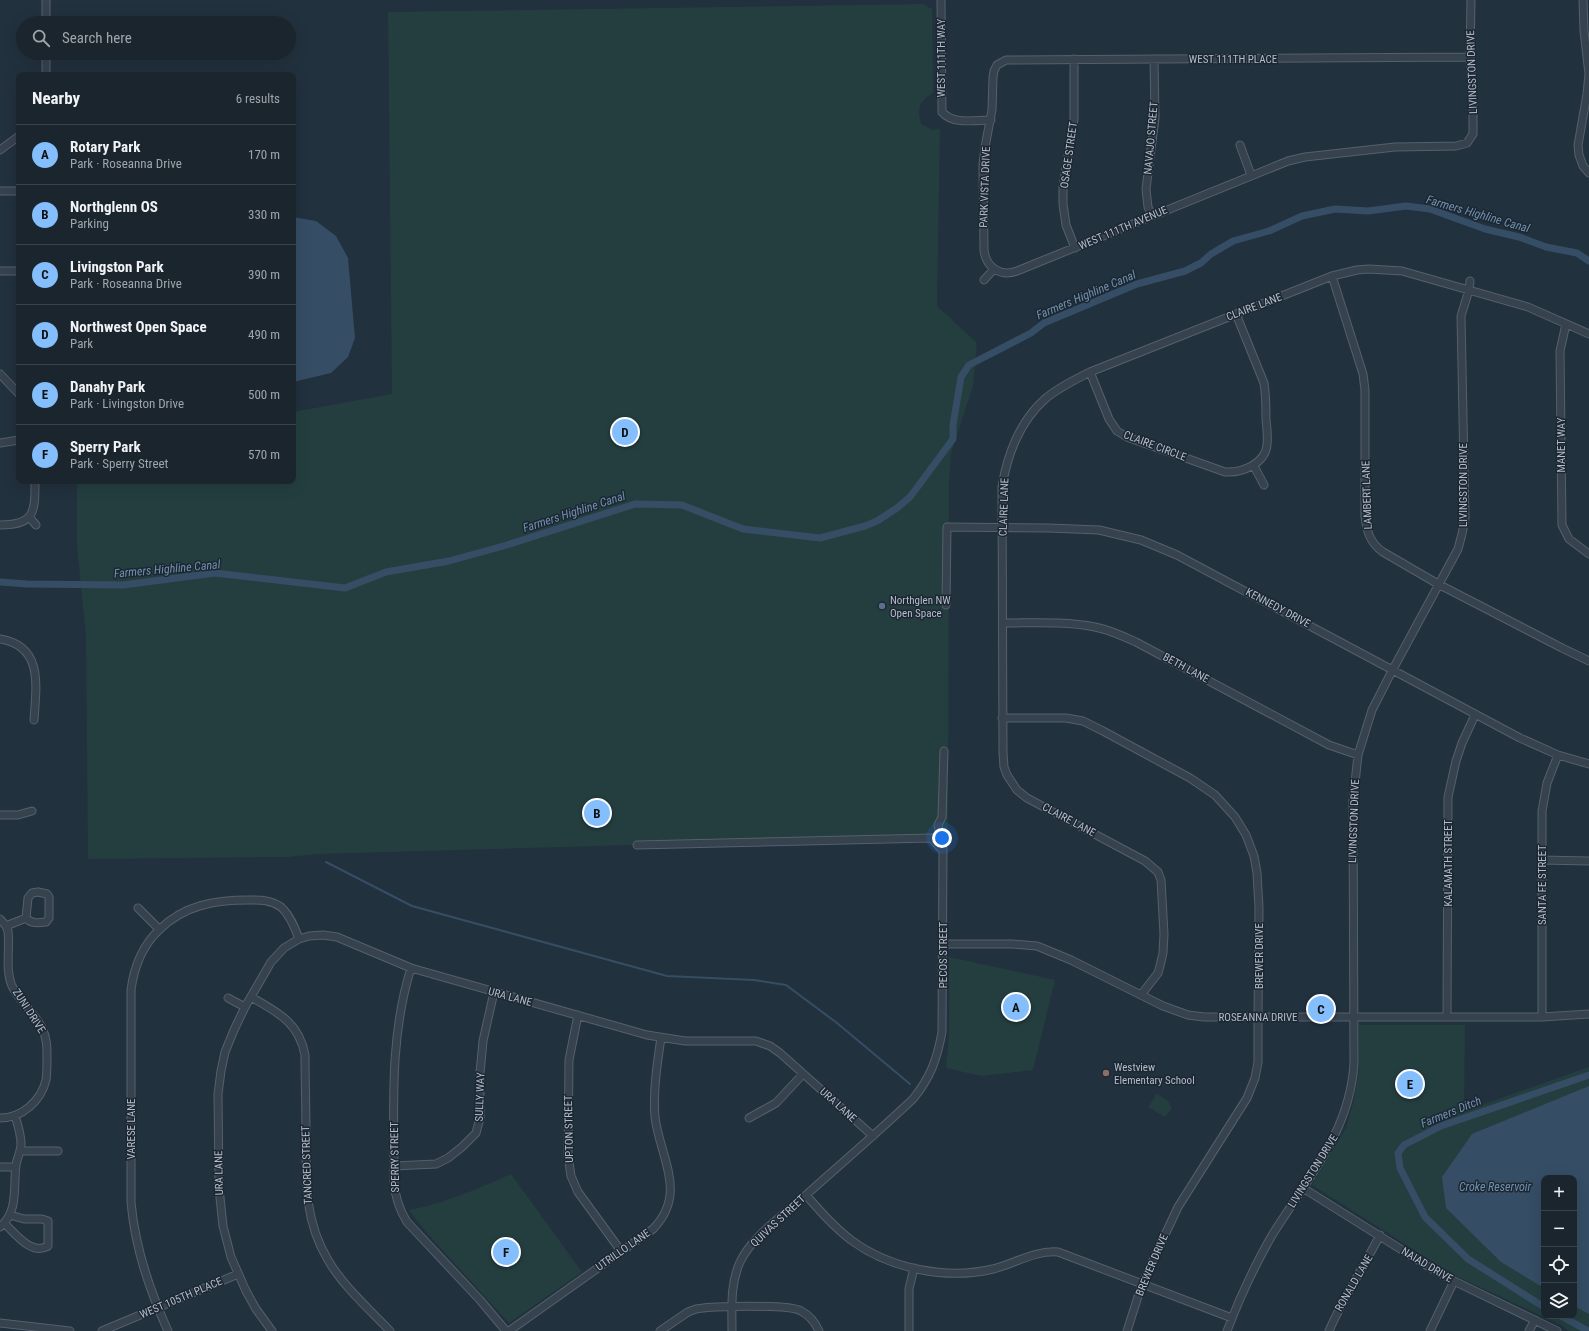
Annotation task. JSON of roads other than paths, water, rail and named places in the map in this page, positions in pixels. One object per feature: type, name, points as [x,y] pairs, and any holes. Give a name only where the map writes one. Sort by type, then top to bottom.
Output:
[{"type":"street","points":[[46,0],[46,16]]},
{"type":"street","name":"WEST 111TH WAY","points":[[941,0],[942,112],[946,117],[953,120],[991,120]]},
{"type":"street","name":"LIVINGSTON DRIVE","points":[[1467,143],[1473,134],[1470,57],[1471,0]]},
{"type":"street","points":[[1584,0],[1584,31],[1589,74],[1588,94],[1578,145],[1579,155],[1583,166],[1589,173]]},
{"type":"street","name":"WEST 111TH PLACE","points":[[997,64],[1006,60],[1470,57]]},
{"type":"street","name":"OSAGE STREET","points":[[1074,59],[1074,119],[1063,187],[1063,204],[1066,225],[1075,248]]},
{"type":"street","name":"NAVAJO STREET","points":[[1152,216],[1148,207],[1146,194],[1155,118],[1154,59]]},
{"type":"street","points":[[46,60],[46,72]]},
{"type":"street","name":"PARK VISTA DRIVE","points":[[994,269],[987,261],[984,250],[983,165],[991,120],[993,77],[997,64]]},
{"type":"street","points":[[0,150],[16,138]]},
{"type":"street","name":"WEST 111TH AVENUE","points":[[994,269],[1011,274],[1288,160],[1395,147],[1456,146],[1467,143]]},
{"type":"street","points":[[1240,145],[1251,174]]},
{"type":"street","points":[[0,191],[16,190]]},
{"type":"street","points":[[984,280],[994,269]]},
{"type":"street","name":"CLAIRE LANE","points":[[1141,995],[1158,973],[1163,953],[1163,886],[1158,872],[1145,861],[1028,798],[1017,790],[1007,775],[1004,767],[1002,718],[1002,528],[1004,475],[1010,454],[1022,427],[1045,399],[1059,389],[1090,372],[1332,276],[1357,270],[1389,270],[1415,274],[1528,307],[1589,334]]},
{"type":"street","points":[[0,271],[16,271]]},
{"type":"street","name":"LAMBERT LANE","points":[[1332,276],[1363,374],[1365,390],[1365,517],[1368,534],[1378,548],[1438,584],[1589,661]]},
{"type":"street","name":"LIVINGSTON DRIVE","points":[[1227,1331],[1262,1253],[1332,1143],[1346,1107],[1353,1074],[1353,801],[1358,755],[1372,710],[1458,549],[1465,518],[1461,316],[1469,290],[1470,281]]},
{"type":"street","points":[[1236,314],[1264,383],[1266,394],[1268,446],[1262,457],[1254,466],[1264,484]]},
{"type":"street","name":"MANET WAY","points":[[1566,324],[1560,351],[1561,518],[1564,531],[1569,540],[1589,554]]},
{"type":"street","name":"CLAIRE CIRCLE","points":[[1090,372],[1109,419],[1117,431],[1127,437],[1225,472],[1235,473],[1254,466]]},
{"type":"street","points":[[0,374],[16,391]]},
{"type":"street","points":[[0,443],[16,440]]},
{"type":"street","points":[[0,525],[17,525],[30,518],[34,504],[35,484]]},
{"type":"street","points":[[30,518],[36,525]]},
{"type":"street","name":"KENNEDY DRIVE","points":[[946,605],[947,527],[1099,530],[1141,540],[1177,555],[1520,738],[1558,755],[1589,764]]},
{"type":"street","name":"BETH LANE","points":[[1003,623],[1069,624],[1096,627],[1110,631],[1136,642],[1329,745],[1358,755]]},
{"type":"street","points":[[0,639],[16,644],[26,652],[33,663],[36,675],[34,720]]},
{"type":"street","name":"KALAMATH STREET","points":[[1447,1017],[1448,797],[1458,755],[1475,715]]},
{"type":"street","name":"BREWER DRIVE","points":[[1002,718],[1066,718],[1083,721],[1190,778],[1216,795],[1225,804],[1246,835],[1254,856],[1257,873],[1259,908],[1257,1070],[1250,1092],[1178,1207],[1142,1284],[1127,1331]]},
{"type":"street","name":"PECOS STREET","points":[[872,1136],[913,1099],[922,1088],[930,1075],[937,1055],[942,1032],[943,848],[938,825],[942,817],[944,751]]},
{"type":"street","name":"SANTA FE STREET","points":[[1542,1017],[1542,811],[1547,783],[1558,755]]},
{"type":"street","points":[[0,815],[18,815],[32,811]]},
{"type":"street","points":[[637,845],[931,838],[942,852]]},
{"type":"street","points":[[1542,860],[1589,861]]},
{"type":"street","points":[[38,892],[48,894],[48,921],[33,922],[28,921],[26,918],[27,905],[30,895],[38,892]]},
{"type":"street","name":"VARESE LANE","points":[[168,1331],[141,1261],[132,1208],[131,1005],[132,982],[140,956],[149,941],[160,929],[182,913],[206,904],[227,900],[262,900],[273,902],[284,910],[292,922],[299,939]]},
{"type":"street","points":[[138,908],[160,929]]},
{"type":"street","points":[[0,919],[6,926],[26,918]]},
{"type":"street","name":"ZUNI DRIVE","points":[[0,1118],[15,1116],[24,1112],[32,1105],[39,1095],[45,1084],[46,1078],[47,1044],[42,1027],[12,986],[9,976],[9,939],[6,926]]},
{"type":"street","name":"URA LANE","points":[[272,1331],[256,1309],[238,1274],[226,1241],[219,1203],[218,1094],[221,1071],[226,1052],[245,1007],[271,962],[280,952],[299,939],[315,935],[337,937],[411,968],[624,1029],[661,1038],[685,1041],[747,1040],[764,1042],[780,1053],[872,1136]]},
{"type":"street","name":"ROSEANNA DRIVE","points":[[943,944],[1012,944],[1037,946],[1071,960],[1163,1006],[1188,1015],[1211,1018],[1542,1017],[1589,1014]]},
{"type":"street","name":"SPERRY STREET","points":[[411,968],[399,1012],[395,1042],[395,1194],[402,1215],[480,1300],[506,1331]]},
{"type":"street","name":"SULLY WAY","points":[[394,1166],[424,1166],[436,1164],[448,1158],[476,1133],[480,1118],[480,1073],[483,1041],[494,992]]},
{"type":"street","name":"TANCRED STREET","points":[[251,997],[277,1012],[292,1025],[300,1036],[303,1044],[305,1055],[306,1193],[311,1221],[317,1238],[328,1261],[338,1275],[390,1331]]},
{"type":"street","points":[[228,998],[245,1007]]},
{"type":"street","name":"UPTON STREET","points":[[578,1015],[569,1060],[568,1163],[574,1185],[578,1192],[621,1251]]},
{"type":"street","name":"UTRILLO LANE","points":[[509,1331],[652,1229],[658,1224],[667,1210],[670,1196],[669,1174],[655,1115],[656,1069],[661,1038]]},
{"type":"street","points":[[749,1118],[776,1103],[803,1074]]},
{"type":"street","points":[[10,1215],[24,1219],[42,1219],[48,1221],[48,1246],[34,1249],[2,1225],[10,1215],[14,1199],[16,1167],[20,1151],[21,1137],[15,1116]]},
{"type":"street","name":"QUIVAS STREET","points":[[732,1331],[734,1278],[739,1264],[755,1240],[872,1136]]},
{"type":"street","points":[[20,1151],[58,1151]]},
{"type":"street","points":[[0,1167],[16,1167]]},
{"type":"street","name":"NAIAD DRIVE","points":[[1304,1188],[1380,1235],[1417,1260],[1454,1281],[1557,1331]]},
{"type":"street","points":[[806,1195],[828,1220],[851,1240],[876,1255],[893,1262],[914,1268],[942,1272],[983,1271],[1039,1254],[1051,1252],[1062,1254],[1232,1318]]},
{"type":"street","name":"RONALD LANE","points":[[1329,1331],[1336,1315],[1380,1235]]},
{"type":"street","points":[[909,1331],[909,1290],[914,1268]]},
{"type":"street","name":"WEST 105TH PLACE","points":[[102,1331],[238,1274]]},
{"type":"street","points":[[1430,1331],[1454,1281]]},
{"type":"street","points":[[660,1331],[688,1312],[696,1309],[783,1307],[796,1309],[809,1316],[819,1331]]},
{"type":"street","points":[[1529,1331],[1535,1320]]},
{"type":"street","points":[[0,1324],[70,1331]]},
{"type":"water","points":[[296,218],[316,221],[336,236],[348,258],[355,338],[348,357],[331,373],[296,381]]},
{"type":"water","name":"Croke Reservoir","points":[[1589,1086],[1589,1314],[1577,1308],[1577,1175],[1541,1175],[1541,1286],[1501,1262],[1446,1208],[1442,1177],[1472,1134]]},
{"type":"waterway","name":"Farmers Highline Canal","points":[[0,582],[27,584],[123,585],[215,573],[345,588],[386,572],[449,561],[507,545],[635,504],[682,505],[743,529],[820,538],[865,526],[877,521],[897,508],[910,497],[953,439],[953,425],[961,377],[969,365],[1031,333],[1044,323],[1137,284],[1185,271],[1201,263],[1211,254],[1233,241],[1269,231],[1302,216],[1335,209],[1368,211],[1406,206],[1430,209],[1485,229],[1519,237],[1546,247],[1577,253],[1589,261]]},
{"type":"waterway","points":[[326,862],[412,906],[667,976],[754,980],[786,985],[837,1023],[910,1084]]},
{"type":"waterway","name":"Farmers Ditch","points":[[1541,1305],[1468,1259],[1425,1217],[1400,1168],[1398,1153],[1404,1145],[1441,1126],[1589,1075]]},
{"type":"waterway","name":"Farmers Ditch","points":[[1566,1319],[1588,1331]]},
{"type":"place","name":"Northwest Open Space","points":[[625,432]]},
{"type":"place","name":"Northglen NW Open Space","points":[[882,606]]},
{"type":"place","name":"Northglenn OS","points":[[597,813]]},
{"type":"place","name":"Rotary Park","points":[[1016,1007]]},
{"type":"place","name":"Livingston Park","points":[[1321,1009]]},
{"type":"place","name":"Westview Elementary School","points":[[1106,1073]]},
{"type":"place","name":"Danahy Park","points":[[1410,1084]]},
{"type":"place","name":"Sperry Park","points":[[506,1252]]}]
